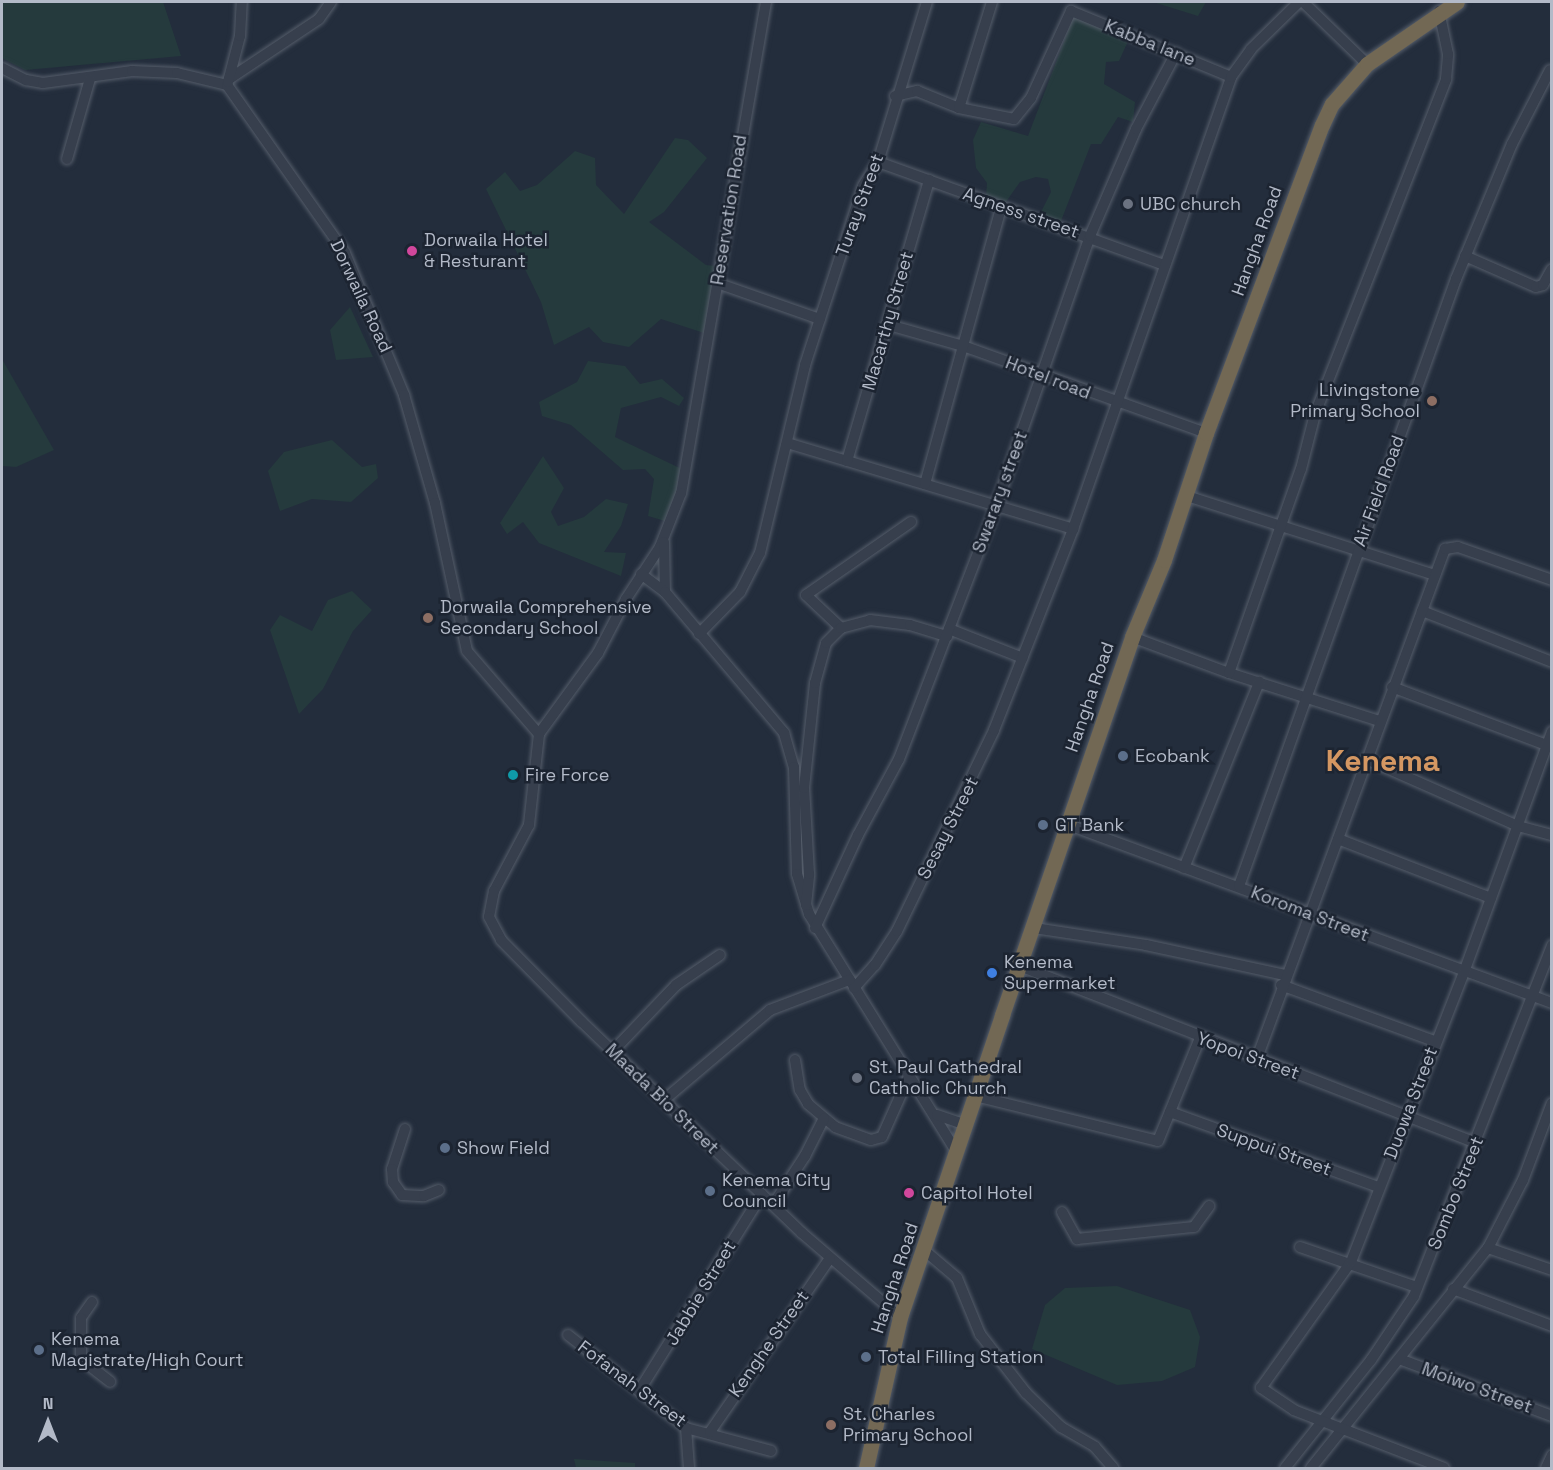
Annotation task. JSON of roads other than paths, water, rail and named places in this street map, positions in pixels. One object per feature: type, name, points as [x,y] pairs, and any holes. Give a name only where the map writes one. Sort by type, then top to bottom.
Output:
[{"type":"highway","name":"Hangha Road","points":[[866,1468],[900,1317],[975,1096],[1132,637],[1187,496],[1206,433],[1322,125],[1332,104],[1367,64],[1439,11],[1457,2]]},
{"type":"street","points":[[228,82],[240,36],[242,2]]},
{"type":"street","points":[[2,68],[26,80],[43,83],[90,79],[132,71],[177,72],[228,82],[319,20],[331,2]]},
{"type":"street","name":"Reservation Road","points":[[664,536],[681,493],[766,2]]},
{"type":"street","name":"Turay Street","points":[[699,634],[740,592],[760,552],[820,319],[863,186],[878,162],[895,96],[927,2]]},
{"type":"street","points":[[895,96],[917,91],[958,108],[992,2]]},
{"type":"street","points":[[1301,2],[1367,64]]},
{"type":"street","name":"Sesay Street","points":[[851,984],[890,943],[962,802],[1023,658],[1073,529],[1231,77],[1251,49],[1301,2]]},
{"type":"street","points":[[1229,673],[1315,414],[1446,79],[1448,54],[1439,11]]},
{"type":"street","name":"Kabba lane","points":[[958,108],[1007,120],[1020,115],[1068,12],[1176,53],[1231,77]]},
{"type":"street","name":"Swarary street","points":[[815,928],[858,835],[899,759],[933,663],[949,633],[996,506],[1090,236],[1136,129],[1176,53]]},
{"type":"street","name":"Air Field Road","points":[[1239,886],[1465,256],[1512,144],[1550,70]]},
{"type":"street","points":[[67,159],[90,79]]},
{"type":"street","name":"Dorwaila Road","points":[[228,82],[345,253],[404,395],[435,503],[467,651],[539,734]]},
{"type":"street","name":"Agness street","points":[[878,162],[1001,208],[1090,236],[1164,266]]},
{"type":"street","name":"Macarthy Street","points":[[848,461],[929,180]]},
{"type":"street","points":[[925,484],[1001,208]]},
{"type":"street","points":[[1465,256],[1536,287],[1543,285],[1551,269]]},
{"type":"street","points":[[717,283],[820,319]]},
{"type":"street","name":"Hotel road","points":[[889,325],[963,346],[1116,404],[1206,433]]},
{"type":"street","points":[[787,443],[1073,529]]},
{"type":"street","points":[[1187,496],[1435,575]]},
{"type":"street","points":[[841,628],[806,595],[911,522]]},
{"type":"street","points":[[539,734],[593,661],[664,536]]},
{"type":"street","points":[[664,536],[665,592]]},
{"type":"street","points":[[1257,1058],[1283,980],[1338,839],[1379,721],[1445,549],[1453,546],[1551,580]]},
{"type":"street","points":[[641,574],[665,592],[777,723],[788,742],[794,767],[796,861],[806,905],[815,928],[937,1115],[957,1153]]},
{"type":"street","points":[[1422,611],[1551,662]]},
{"type":"street","points":[[806,905],[809,884],[804,788],[821,658],[831,634],[841,628],[870,620],[885,621],[949,633],[1023,658]]},
{"type":"street","points":[[1132,637],[1229,673],[1379,721]]},
{"type":"street","points":[[1184,868],[1260,682]]},
{"type":"street","points":[[1392,687],[1546,745]]},
{"type":"street","name":"Duowa Street","points":[[1323,1421],[1281,1403],[1261,1386],[1351,1263],[1434,1041],[1464,972],[1551,732]]},
{"type":"street","name":"Maada Bio Street","points":[[539,734],[532,808],[516,854],[489,904],[494,929],[613,1051],[773,1205],[900,1317]]},
{"type":"street","points":[[1366,759],[1518,826],[1551,835]]},
{"type":"street","points":[[794,767],[807,766]]},
{"type":"street","name":"Koroma Street","points":[[1068,825],[1239,886],[1551,1003]]},
{"type":"street","points":[[1338,839],[1491,898]]},
{"type":"street","points":[[1034,928],[1146,945],[1283,980],[1434,1041]]},
{"type":"street","name":"Sombo Street","points":[[1285,1468],[1389,1335],[1417,1287],[1476,1143],[1551,945]]},
{"type":"street","points":[[613,1051],[676,985],[720,956]]},
{"type":"street","name":"Yopoi Street","points":[[1020,966],[1200,1038],[1476,1143]]},
{"type":"street","points":[[664,1100],[770,1010],[851,984]]},
{"type":"street","points":[[975,1096],[1156,1142],[1162,1139],[1200,1038]]},
{"type":"street","points":[[795,1060],[803,1098],[824,1118],[849,1133],[879,1139],[910,1074]]},
{"type":"street","points":[[1311,1468],[1342,1428],[1402,1360],[1453,1289],[1488,1248],[1523,1180],[1551,1103]]},
{"type":"street","name":"Suppui Street","points":[[1170,1113],[1378,1187]]},
{"type":"street","points":[[937,1115],[966,1125]]},
{"type":"street","points":[[773,1205],[805,1156],[824,1118]]},
{"type":"street","points":[[405,1129],[392,1169],[393,1182],[402,1195],[424,1196],[439,1190]]},
{"type":"street","name":"Jabbie Street","points":[[639,1391],[762,1194]]},
{"type":"street","points":[[1062,1212],[1077,1239],[1194,1227],[1209,1206]]},
{"type":"street","points":[[1300,1247],[1417,1287]]},
{"type":"street","points":[[1488,1248],[1551,1270]]},
{"type":"street","points":[[924,1250],[957,1278],[980,1334],[1026,1393],[1061,1427],[1095,1447],[1113,1468]]},
{"type":"street","name":"Kenghe Street","points":[[710,1432],[830,1257]]},
{"type":"street","points":[[1453,1289],[1551,1326]]},
{"type":"street","points":[[92,1302],[81,1318],[81,1359],[110,1382]]},
{"type":"street","name":"Fofanah Street","points":[[568,1335],[692,1429]]},
{"type":"street","name":"Moiwo Street","points":[[1402,1360],[1551,1416]]},
{"type":"street","points":[[1323,1421],[1444,1468]]},
{"type":"street","points":[[689,1468],[692,1429],[710,1432],[771,1451]]},
{"type":"street","points":[[1546,1468],[1551,1455]]},
{"type":"place","name":"UBC church","points":[[1128,204]]},
{"type":"place","name":"Dorwaila Hotel & Resturant","points":[[412,251]]},
{"type":"place","name":"Livingstone Primary School","points":[[1432,401]]},
{"type":"place","name":"Dorwaila Comprehensive Secondary School","points":[[428,618]]},
{"type":"place","name":"Ecobank","points":[[1123,756]]},
{"type":"place","name":"Fire Force","points":[[513,775]]},
{"type":"place","name":"GT Bank","points":[[1043,825]]},
{"type":"place","name":"Kenema Supermarket","points":[[992,973]]},
{"type":"place","name":"St. Paul Cathedral Catholic Church","points":[[857,1078]]},
{"type":"place","name":"Show Field","points":[[445,1148]]},
{"type":"place","name":"Kenema City Council","points":[[710,1191]]},
{"type":"place","name":"Capitol Hotel","points":[[909,1193]]},
{"type":"place","name":"Kenema Magistrate/High Court","points":[[39,1350]]},
{"type":"place","name":"Total Filling Station","points":[[866,1357]]},
{"type":"place","name":"St. Charles Primary School","points":[[831,1425]]},
{"type":"district","name":"Kenema","points":[[1383,761]]}]
